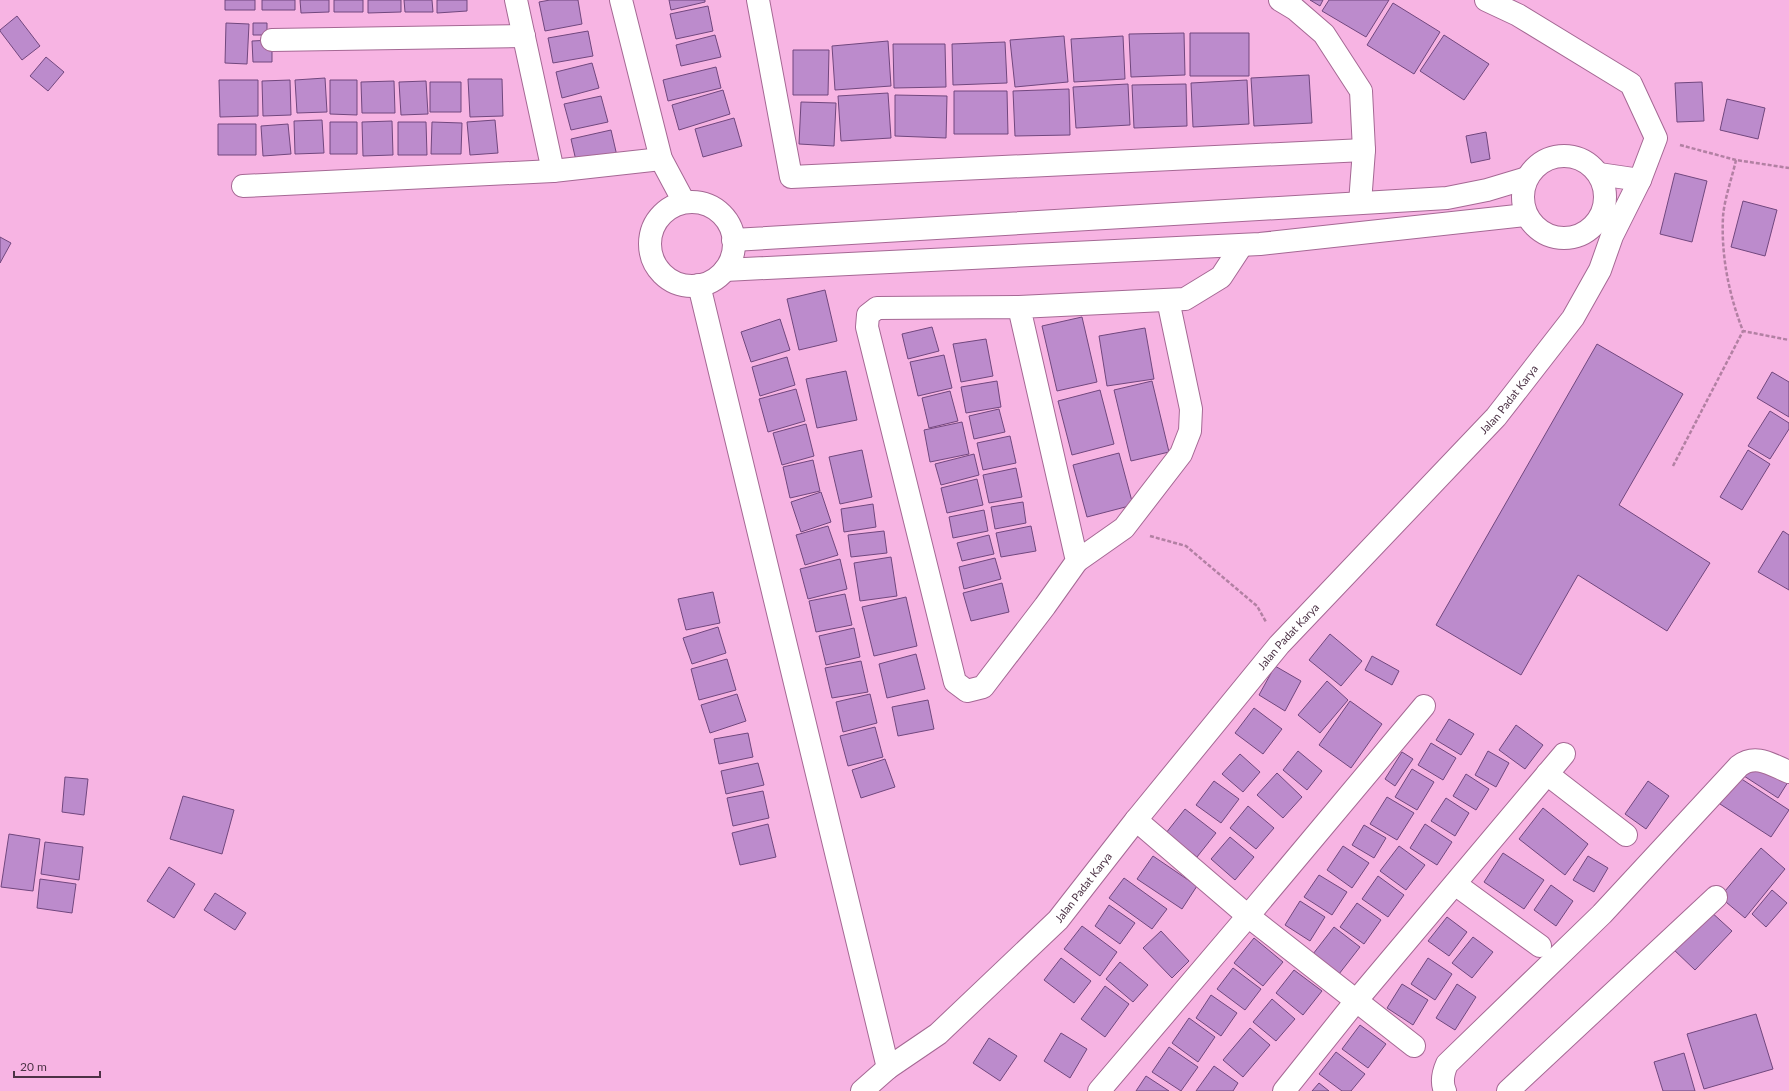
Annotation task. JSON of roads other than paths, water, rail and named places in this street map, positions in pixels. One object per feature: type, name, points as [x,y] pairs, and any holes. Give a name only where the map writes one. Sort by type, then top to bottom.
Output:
[{"type":"street","points":[[516,0],[553,171]]},
{"type":"street","points":[[621,0],[661,159],[684,202]]},
{"type":"street","points":[[758,0],[791,177],[1364,150]]},
{"type":"street","points":[[1280,0],[1295,9],[1324,34],[1361,91],[1364,150],[1360,203]]},
{"type":"street","name":"Jalan Padat Karya","points":[[862,1091],[888,1068],[938,1034],[1058,920],[1136,820],[1279,645],[1496,417],[1574,318],[1600,270],[1612,236],[1640,180],[1656,138],[1631,84],[1518,15],[1486,0]]},
{"type":"street","points":[[272,40],[524,36]]},
{"type":"street","points":[[1584,234],[1597,223],[1605,207],[1606,190],[1599,174],[1587,162],[1571,156],[1553,156],[1538,164],[1527,178],[1522,196],[1526,215],[1536,228],[1551,237],[1568,239],[1584,234],[1612,236]]},
{"type":"street","points":[[243,186],[553,171],[661,159]]},
{"type":"street","points":[[1599,174],[1640,180]]},
{"type":"street","points":[[733,240],[1447,198],[1486,190],[1527,178]]},
{"type":"street","points":[[684,202],[701,203],[717,210],[728,223],[733,240],[732,256],[725,270],[713,280],[699,285],[683,284],[668,278],[656,266],[650,251],[650,234],[657,220],[668,208],[684,202]]},
{"type":"street","points":[[725,270],[1242,245],[1526,215]]},
{"type":"street","points":[[1168,300],[1191,409],[1190,431],[1181,454],[1124,528],[1077,561],[1045,606],[983,687],[967,691],[955,682],[867,327],[868,315],[877,308],[1019,307],[1185,299],[1222,276],[1242,245]]},
{"type":"street","points":[[699,285],[888,1068]]},
{"type":"street","points":[[1019,307],[1077,561]]},
{"type":"street","points":[[1098,1091],[1248,916],[1424,706]]},
{"type":"street","points":[[1284,1091],[1356,1001],[1564,754]]},
{"type":"street","points":[[1445,1091],[1443,1077],[1447,1064],[1602,914],[1739,766],[1747,760],[1762,760],[1789,772]]},
{"type":"street","points":[[1547,774],[1626,835]]},
{"type":"street","points":[[1136,820],[1248,916],[1414,1046]]},
{"type":"street","points":[[1455,884],[1540,946]]},
{"type":"street","points":[[1508,1091],[1716,897]]}]
